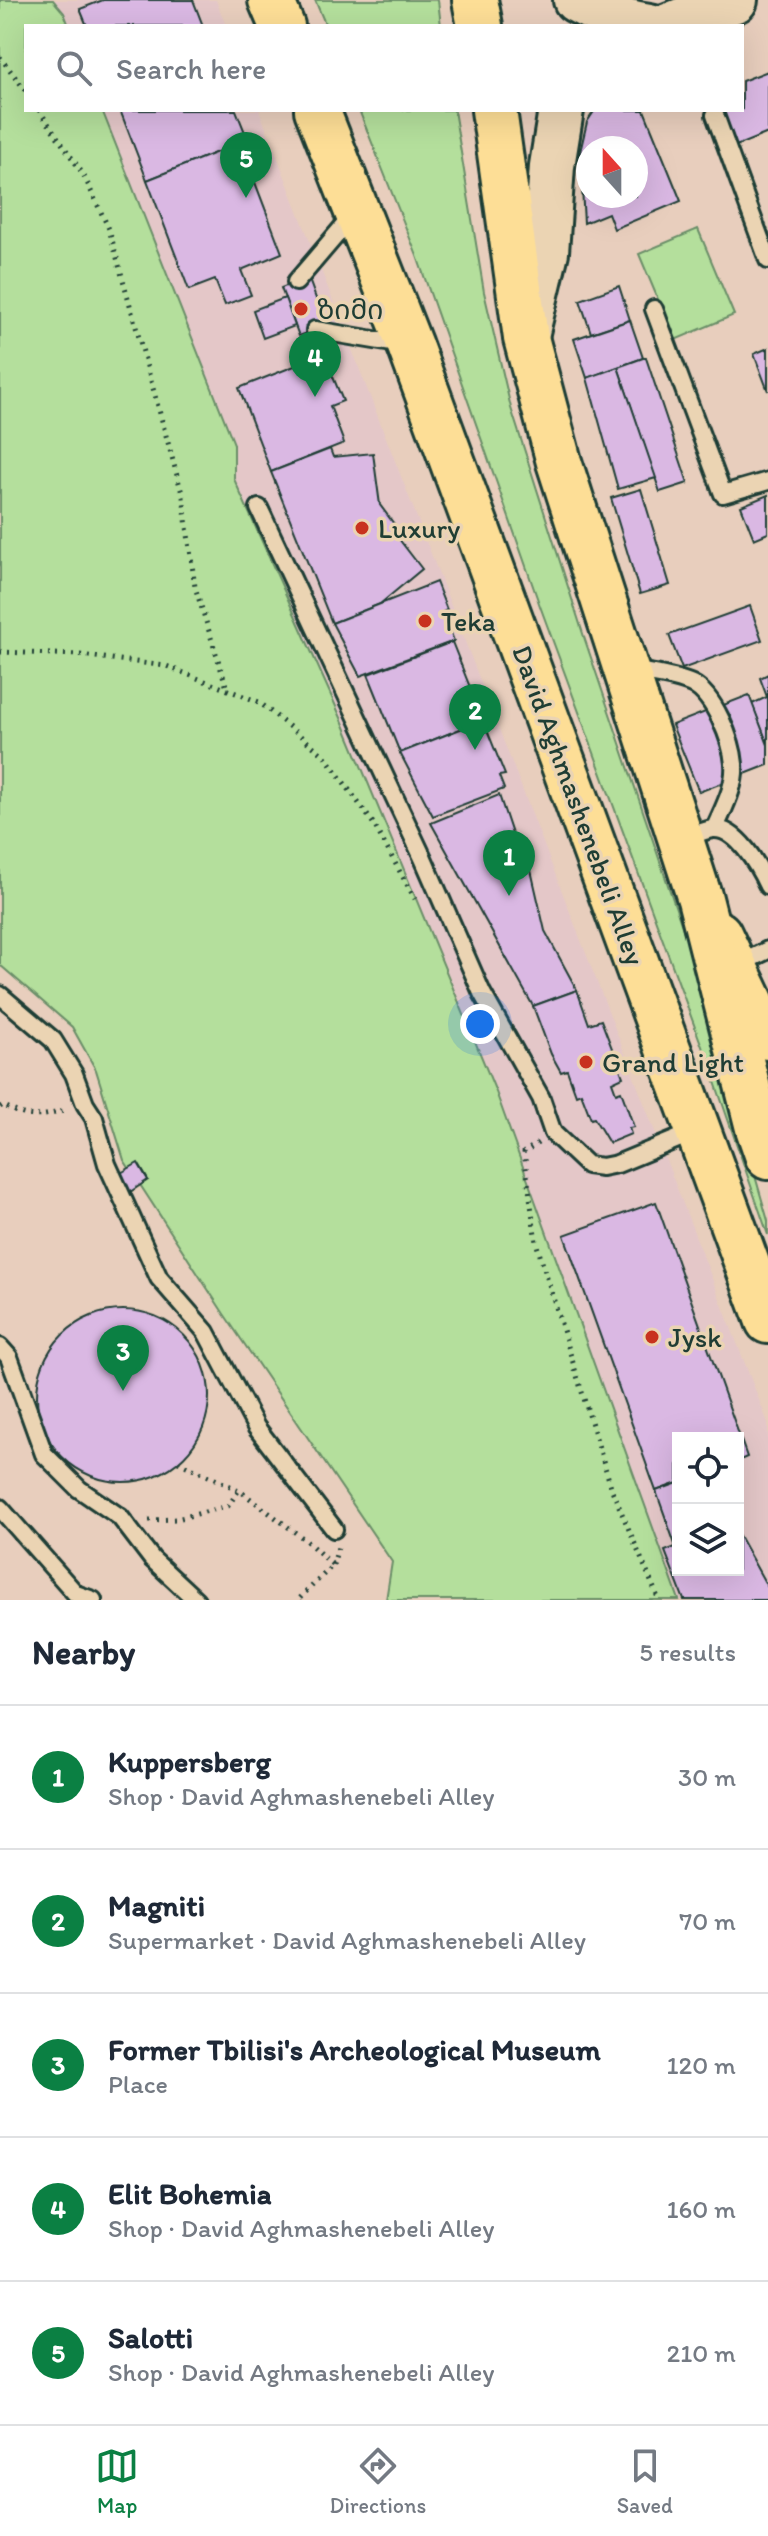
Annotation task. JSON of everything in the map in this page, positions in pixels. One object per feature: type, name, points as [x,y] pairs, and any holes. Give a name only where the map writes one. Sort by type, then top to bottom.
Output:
[{"type":"main road","points":[[271,0],[281,24]]},
{"type":"main road","points":[[475,0],[480,24]]},
{"type":"main road","name":"David Aghmashenebeli Alley","points":[[318,112],[410,346],[768,1321]]},
{"type":"main road","points":[[494,112],[526,338],[559,462],[628,669],[698,834],[700,899],[768,1157]]},
{"type":"main road","points":[[700,899],[752,958],[768,1037]]},
{"type":"street","points":[[576,0],[597,12],[631,24]]},
{"type":"street","points":[[673,24],[735,0]]},
{"type":"street","points":[[526,338],[546,252],[552,166],[561,112]]},
{"type":"lane","points":[[715,115],[768,260]]},
{"type":"lane","points":[[296,282],[358,210]]},
{"type":"lane","points":[[654,309],[723,494],[768,481]]},
{"type":"lane","points":[[315,330],[410,346]]},
{"type":"lane","points":[[259,508],[423,858],[482,993],[541,1098],[553,1133],[587,1165],[602,1167],[617,1164],[699,1130]]},
{"type":"lane","points":[[628,669],[692,684],[710,698],[724,729],[734,765],[730,793],[698,834]]},
{"type":"lane","points":[[698,834],[731,834],[759,866],[768,886]]},
{"type":"lane","points":[[0,995],[53,1040],[74,1074],[85,1104],[94,1118],[107,1164],[159,1278],[206,1332],[256,1427],[334,1529]]},
{"type":"lane","points":[[0,1347],[9,1357],[44,1454],[79,1489],[120,1517],[152,1559],[196,1600]]},
{"type":"lane","points":[[0,1508],[76,1594],[93,1600]]},
{"type":"path","points":[[0,57],[24,88]]},
{"type":"path","points":[[40,112],[83,174],[109,229],[183,497],[195,587],[227,689]]},
{"type":"path","points":[[0,652],[80,655],[166,666],[259,702],[325,756],[373,823],[416,901]]},
{"type":"path","points":[[0,1107],[3,1105],[19,1115],[40,1117],[85,1104]]},
{"type":"path","points":[[553,1133],[524,1152],[536,1242],[612,1490],[659,1600]]},
{"type":"path","points":[[178,1462],[239,1490],[333,1565],[298,1600]]},
{"type":"path","points":[[120,1517],[177,1519],[228,1506],[239,1490]]},
{"type":"shaded area","points":[[53,0],[216,0],[225,24],[68,24]]},
{"type":"shaded area","points":[[103,112],[260,112],[768,1423],[768,1600],[679,1600],[496,1092],[342,720],[234,479],[234,444]]},
{"type":"green space","points":[[0,0],[53,0],[68,24],[24,24],[24,112],[103,112],[234,444],[234,479],[342,720],[496,1092],[679,1600],[386,1600],[392,1562],[124,1160],[96,1070],[72,1027],[0,965]]},
{"type":"green space","points":[[315,0],[438,0],[441,24],[325,24]]},
{"type":"green space","points":[[360,112],[454,112],[484,292],[511,408],[585,640],[690,950],[768,1221],[768,1235],[540,606],[417,256]]},
{"type":"green space","points":[[698,229],[734,315],[675,340],[639,254]]},
{"type":"building","points":[[103,0],[193,0],[202,24],[86,24],[80,9]]},
{"type":"building","points":[[768,71],[768,133],[736,146],[723,112],[744,112],[744,80]]},
{"type":"building","points":[[121,112],[237,112],[248,140],[147,180]]},
{"type":"building","points":[[594,112],[645,112],[681,201],[614,229],[608,213],[584,223],[583,208],[648,208],[648,136],[584,136]]},
{"type":"building","points":[[240,143],[282,253],[241,270],[251,295],[225,305],[215,280],[189,290],[147,180]]},
{"type":"building","points":[[308,277],[326,326],[299,336],[281,288]]},
{"type":"building","points":[[619,286],[630,320],[591,333],[580,300]]},
{"type":"building","points":[[285,298],[295,326],[263,338],[253,310]]},
{"type":"building","points":[[630,320],[643,358],[587,378],[574,339]]},
{"type":"building","points":[[768,348],[768,391],[754,354]]},
{"type":"building","points":[[646,358],[688,483],[660,492],[618,367]]},
{"type":"building","points":[[312,359],[319,376],[331,372],[343,401],[330,406],[344,443],[271,472],[239,388]]},
{"type":"building","points":[[618,367],[656,478],[618,489],[587,378]]},
{"type":"building","points":[[330,449],[333,457],[373,453],[380,505],[397,528],[392,530],[422,569],[380,604],[332,623],[271,472]]},
{"type":"building","points":[[641,489],[670,585],[640,594],[611,498]]},
{"type":"building","points":[[768,495],[768,533],[754,539],[741,506]]},
{"type":"building","points":[[436,582],[454,641],[360,676],[332,623]]},
{"type":"building","points":[[750,606],[762,640],[682,669],[669,635]]},
{"type":"building","points":[[452,642],[483,720],[400,753],[368,674]]},
{"type":"building","points":[[768,674],[768,745],[752,704],[767,697],[760,678]]},
{"type":"building","points":[[749,695],[768,745],[768,765],[699,792],[672,725]]},
{"type":"building","points":[[483,720],[505,775],[499,776],[504,789],[433,816],[400,753]]},
{"type":"building","points":[[499,795],[514,840],[523,859],[528,857],[545,931],[577,990],[533,1006],[431,823]]},
{"type":"building","name":"Grand Light","points":[[577,990],[589,1024],[601,1020],[623,1077],[612,1082],[616,1093],[621,1091],[634,1127],[629,1128],[631,1134],[609,1143],[594,1118],[591,1119],[581,1093],[576,1095],[567,1070],[561,1072],[551,1054],[533,1006]]},
{"type":"building","points":[[138,1163],[148,1180],[130,1192],[119,1174]]},
{"type":"building","name":"Jysk","points":[[656,1202],[738,1432],[672,1432],[672,1485],[656,1491],[564,1235]]},
{"type":"building","points":[[123,1310],[156,1317],[183,1336],[202,1363],[209,1396],[202,1429],[183,1456],[156,1475],[123,1482],[90,1475],[63,1456],[44,1429],[37,1396],[44,1363],[63,1336],[90,1317]]},
{"type":"building","points":[[672,1485],[672,1536],[656,1491]]},
{"type":"building","points":[[744,1545],[768,1588],[768,1600],[684,1600],[675,1576],[744,1576]]},
{"type":"building","points":[[672,1548],[672,1569],[665,1551]]},
{"type":"place","name":"Salotti","points":[[246,198]]},
{"type":"place","name":"ზიმი","points":[[301,309]]},
{"type":"place","name":"Elit Bohemia","points":[[315,397]]},
{"type":"place","name":"Luxury","points":[[362,528]]},
{"type":"place","name":"Teka","points":[[425,621]]},
{"type":"place","name":"Magniti","points":[[475,750]]},
{"type":"place","name":"Kuppersberg","points":[[509,896]]},
{"type":"place","name":"Grand Light","points":[[586,1062]]},
{"type":"place","name":"Jysk","points":[[652,1337]]},
{"type":"place","name":"Former Tbilisi's Archeological Museum","points":[[123,1391]]}]
